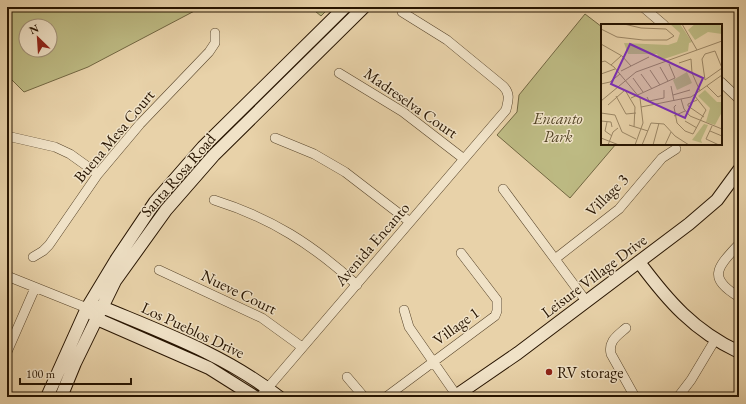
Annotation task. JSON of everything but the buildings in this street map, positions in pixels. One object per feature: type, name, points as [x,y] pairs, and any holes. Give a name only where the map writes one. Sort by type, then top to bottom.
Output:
[{"type":"main road","name":"Santa Rosa Road","points":[[47,397],[87,308],[133,232],[182,169],[346,7]]},
{"type":"main road","name":"Santa Rosa Road","points":[[61,397],[74,363],[116,281],[143,241],[188,183],[214,155],[364,7]]},
{"type":"main road","name":"Leisure Village Drive","points":[[456,397],[518,353],[705,211],[737,177]]},
{"type":"main road","points":[[639,262],[674,306],[695,326],[715,340],[739,352]]},
{"type":"main road","name":"Los Pueblos Drive","points":[[87,308],[102,307],[191,343],[222,359],[264,393],[278,397]]},
{"type":"main road","name":"Los Pueblos Drive","points":[[87,308],[97,319],[209,368],[255,397]]},
{"type":"street","points":[[643,7],[663,24]]},
{"type":"street","name":"Avenida Encanto","points":[[264,393],[506,110],[509,98],[508,92],[504,86],[447,40],[402,12]]},
{"type":"street","name":"Buena Mesa Court","points":[[33,257],[49,245],[98,174],[140,124],[209,52],[215,42],[215,33]]},
{"type":"street","name":"Madreselva Court","points":[[339,73],[404,112],[464,159]]},
{"type":"street","points":[[722,83],[739,99]]},
{"type":"street","points":[[7,136],[55,147],[70,154],[98,174]]},
{"type":"street","points":[[275,138],[314,154],[345,172],[410,222]]},
{"type":"street","name":"Village 3","points":[[556,259],[614,213],[662,158],[676,149]]},
{"type":"street","points":[[503,189],[586,301]]},
{"type":"street","points":[[214,200],[239,208],[288,232],[312,246],[357,285]]},
{"type":"street","points":[[739,244],[722,263],[718,271],[718,276],[724,286],[739,297]]},
{"type":"street","name":"Village 1","points":[[386,397],[489,321],[497,311],[497,300],[461,253]]},
{"type":"street","name":"Nueve Court","points":[[159,270],[262,318],[302,347]]},
{"type":"street","name":"Los Pueblos Drive","points":[[7,276],[87,308]]},
{"type":"street","points":[[7,352],[35,288]]},
{"type":"street","name":"Village 1","points":[[404,310],[409,327],[456,397]]},
{"type":"street","points":[[626,328],[613,340],[610,349],[611,354],[635,397]]},
{"type":"street","points":[[678,397],[691,380],[715,340]]},
{"type":"street","points":[[347,377],[364,397]]},
{"type":"green space","points":[[7,7],[202,7],[88,67],[24,92],[7,75]]},
{"type":"green space","points":[[310,7],[330,7],[321,16]]},
{"type":"green space","name":"Encanto Park","points":[[585,14],[601,26],[601,145],[615,145],[570,198],[497,135],[517,112],[519,95]]},
{"type":"place","name":"RV storage","points":[[549,372]]}]
